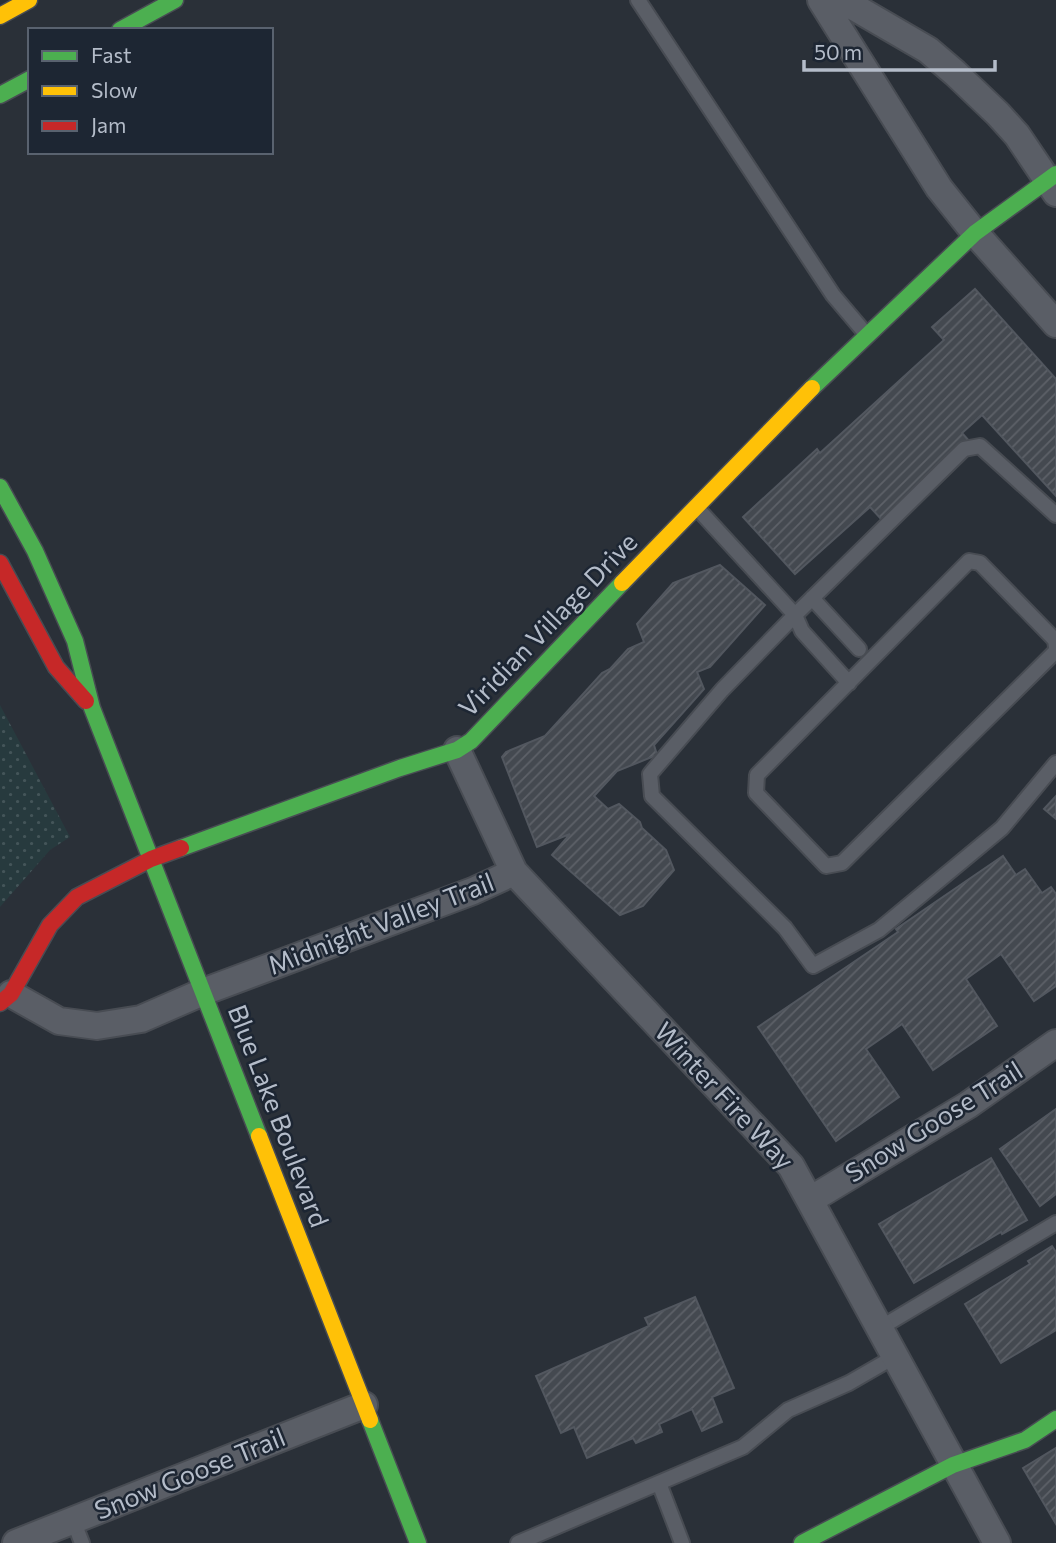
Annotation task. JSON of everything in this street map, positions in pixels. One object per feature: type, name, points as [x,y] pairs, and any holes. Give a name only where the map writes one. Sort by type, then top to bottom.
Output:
[{"type":"street","points":[[0,16],[29,0]]},
{"type":"street","points":[[124,28],[175,0]]},
{"type":"street","points":[[821,0],[939,188],[1056,324]]},
{"type":"street","points":[[842,0],[928,51],[955,73],[998,114],[1053,182]]},
{"type":"street","points":[[0,95],[28,80]]},
{"type":"street","name":"Viridian Village Drive","points":[[5,998],[50,925],[77,897],[151,859],[400,768],[457,750],[471,741],[696,507],[867,335],[975,233],[1053,182]]},
{"type":"street","name":"Blue Lake Boulevard","points":[[0,487],[36,551],[75,641],[92,708],[415,1542]]},
{"type":"street","name":"Blue Lake Boulevard","points":[[0,563],[56,667],[92,708]]},
{"type":"street","name":"Winter Fire Way","points":[[457,750],[514,872],[790,1166],[997,1543]]},
{"type":"street","name":"Midnight Valley Trail","points":[[5,998],[59,1021],[97,1026],[141,1019],[203,992],[473,891],[514,872]]},
{"type":"street","name":"Snow Goose Trail","points":[[810,1199],[968,1105],[1056,1043]]},
{"type":"street","name":"Snow Goose Trail","points":[[16,1543],[78,1532],[364,1405]]},
{"type":"street","points":[[803,1543],[953,1465],[1025,1440],[1056,1419]]},
{"type":"lane","points":[[638,0],[833,295],[867,335]]},
{"type":"lane","points":[[1056,515],[980,446],[964,449],[794,615],[722,690],[650,774],[652,796],[786,928],[813,966],[879,930],[1002,828],[1056,763]]},
{"type":"lane","points":[[696,507],[794,615],[802,631],[849,683]]},
{"type":"lane","points":[[969,561],[980,563],[1017,600],[1055,640],[1056,649],[842,863],[826,866],[757,793],[757,775],[969,561]]},
{"type":"lane","points":[[812,598],[859,649]]},
{"type":"lane","points":[[880,1328],[1056,1223]]},
{"type":"lane","points":[[518,1543],[743,1447],[788,1410],[849,1383],[894,1357]]},
{"type":"lane","points":[[659,1483],[682,1543]]},
{"type":"green space","points":[[0,705],[70,837],[50,850],[0,907]]},
{"type":"building","points":[[975,289],[1056,379],[1056,496],[982,415],[962,433],[970,442],[883,521],[870,507],[795,574],[743,517],[817,449],[820,453],[944,340],[932,327]]},
{"type":"building","points":[[720,565],[765,605],[710,667],[697,672],[704,689],[654,745],[657,755],[617,771],[594,796],[608,809],[619,804],[640,822],[642,828],[666,850],[674,870],[643,906],[620,915],[552,855],[570,834],[537,847],[502,757],[506,752],[545,736],[602,673],[610,669],[628,649],[644,642],[637,624],[673,583]]},
{"type":"building","points":[[1056,796],[1056,819],[1044,809]]},
{"type":"building","points":[[1003,856],[1016,875],[1025,869],[1042,893],[1051,887],[1056,894],[1056,986],[1034,1001],[1001,954],[966,979],[997,1026],[933,1070],[902,1024],[866,1049],[899,1097],[836,1141],[758,1027],[898,932],[896,929]]},
{"type":"building","points":[[1056,1109],[1056,1194],[1040,1206],[1000,1149]]},
{"type":"building","points":[[991,1158],[1027,1220],[1002,1234],[1001,1232],[914,1283],[879,1224]]},
{"type":"building","points":[[1052,1246],[1056,1252],[1056,1330],[1001,1363],[965,1304],[1030,1264],[1028,1261]]},
{"type":"building","points":[[695,1297],[734,1388],[712,1397],[722,1422],[702,1431],[692,1409],[659,1424],[662,1432],[636,1443],[633,1438],[587,1458],[574,1427],[561,1433],[536,1376],[649,1326],[645,1318]]},
{"type":"building","points":[[1056,1448],[1056,1524],[1023,1468]]},
{"type":"traffic: fast","points":[[124,28],[175,0]]},
{"type":"traffic: fast","points":[[0,95],[28,80]]},
{"type":"traffic: fast","points":[[812,388],[975,233],[1056,174]]},
{"type":"traffic: fast","points":[[0,487],[35,551],[75,641],[92,708],[259,1136]]},
{"type":"traffic: fast","points":[[181,848],[400,768],[457,750],[471,741],[622,583]]},
{"type":"traffic: fast","points":[[802,1543],[953,1465],[1025,1440],[1056,1419]]},
{"type":"traffic: fast","points":[[370,1420],[418,1543]]},
{"type":"traffic: slow","points":[[0,16],[29,0]]},
{"type":"traffic: slow","points":[[622,583],[812,388]]},
{"type":"traffic: slow","points":[[259,1136],[370,1420]]},
{"type":"traffic: jam","points":[[0,563],[56,667],[86,701]]},
{"type":"traffic: jam","points":[[0,1003],[11,994],[50,925],[77,897],[151,859],[181,848]]}]
